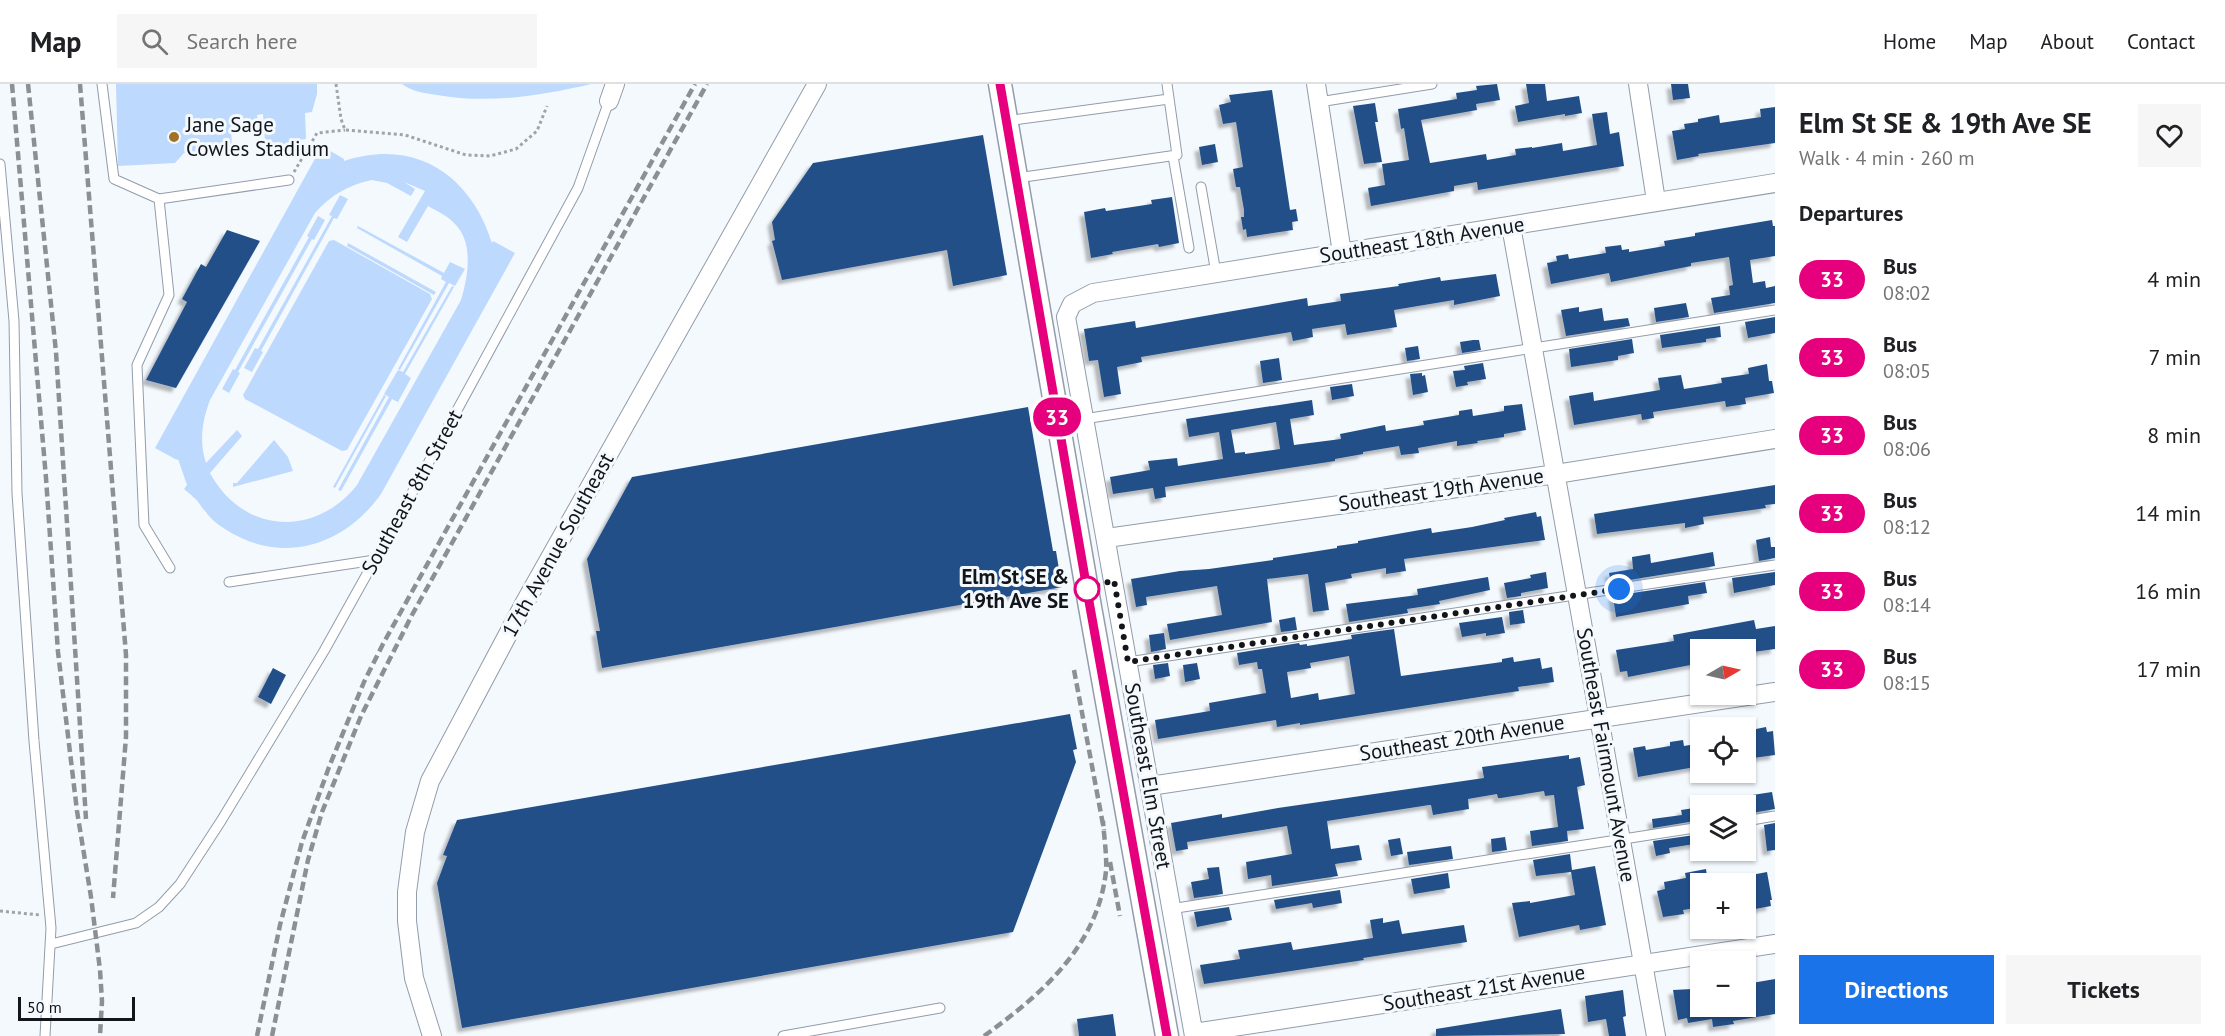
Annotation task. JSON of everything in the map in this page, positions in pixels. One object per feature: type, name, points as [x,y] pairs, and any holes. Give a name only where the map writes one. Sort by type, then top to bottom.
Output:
[{"type":"street","name":"17th Avenue Southeast","points":[[432,1036],[414,978],[407,921],[410,864],[415,832],[430,781],[524,604],[817,84]]},
{"type":"street","name":"Southeast Elm Street","points":[[1000,84],[1167,1036]]},
{"type":"street","points":[[1316,84],[1342,253]]},
{"type":"street","points":[[1638,84],[1656,201]]},
{"type":"street","name":"Southeast 18th Avenue","points":[[1072,304],[1093,293],[1775,183]]},
{"type":"street","name":"Southeast Fairmount Avenue","points":[[1511,226],[1656,1036]]},
{"type":"street","name":"Southeast Elm Street","points":[[1072,304],[1066,317],[1194,1035]]},
{"type":"street","name":"Southeast 19th Avenue","points":[[1107,538],[1556,474],[1775,439]]},
{"type":"street","name":"Southeast 20th Avenue","points":[[1150,786],[1775,692]]},
{"type":"street","name":"Southeast 21st Avenue","points":[[1194,1035],[1775,944]]},
{"type":"lane","points":[[102,84],[114,179],[159,199],[289,180]]},
{"type":"lane","points":[[1017,178],[1177,155],[1167,84]]},
{"type":"lane","points":[[1318,102],[1431,84]]},
{"type":"lane","name":"Southeast 8th Street","points":[[51,944],[136,923],[159,907],[180,884],[306,681],[375,560],[578,188],[612,93]]},
{"type":"lane","points":[[1006,121],[1169,99]]},
{"type":"lane","points":[[1173,156],[1189,249]]},
{"type":"lane","points":[[0,164],[14,321],[17,505],[34,741],[50,916],[51,944],[45,1036]]},
{"type":"lane","points":[[1201,188],[1216,273]]},
{"type":"lane","points":[[159,199],[169,295],[137,365],[144,525],[170,568]]},
{"type":"lane","points":[[1084,419],[1775,310]]},
{"type":"lane","points":[[229,582],[375,560]]},
{"type":"lane","points":[[1128,662],[1775,565]]},
{"type":"lane","points":[[1756,819],[1775,816]]},
{"type":"lane","points":[[1170,909],[1690,829]]},
{"type":"lane","points":[[783,1036],[940,1008]]},
{"type":"path","points":[[336,84],[341,119],[345,130]]},
{"type":"path","points":[[289,180],[317,133],[345,130],[405,135],[466,155],[490,156],[516,148],[537,131],[547,106]]},
{"type":"path","points":[[0,911],[50,916]]},
{"type":"shaded area","name":"Jane Sage Cowles Stadium","points":[[116,84],[317,84],[317,94],[312,112],[305,113],[306,139],[299,140],[299,154],[266,156],[263,114],[257,115],[258,122],[231,124],[232,151],[184,153],[175,163],[118,166]]},
{"type":"shaded area","points":[[402,84],[591,84],[534,95],[476,99],[423,93]]},
{"type":"shaded area","points":[[322,146],[344,161],[370,155],[394,154],[416,159],[436,168],[454,181],[470,198],[492,243],[493,241],[515,253],[381,494],[349,527],[330,538],[310,545],[290,548],[268,546],[247,540],[212,519],[184,489],[187,485],[178,459],[155,448]],"holes":[[[372,180],[387,183],[411,196],[415,189],[404,182],[425,191],[398,237],[407,242],[428,206],[449,219],[461,232],[468,260],[461,300],[357,485],[340,502],[321,514],[301,521],[280,522],[260,518],[241,508],[224,493],[210,473],[242,436],[237,430],[206,463],[202,432],[210,400],[315,213],[334,196],[355,185]]]},
{"type":"shaded area","points":[[340,195],[348,199],[337,219],[334,218],[261,351],[263,352],[252,372],[244,368],[255,348],[258,349],[332,216],[329,215]]},
{"type":"shaded area","points":[[318,216],[325,220],[314,240],[312,239],[238,372],[240,373],[229,393],[222,389],[233,369],[235,370],[309,237],[307,236]]},
{"type":"shaded area","points":[[358,226],[444,273],[450,262],[465,269],[455,286],[449,283],[400,370],[398,369],[446,282],[441,279],[442,276],[357,228]]},
{"type":"shaded area","points":[[334,240],[430,294],[432,299],[347,450],[342,451],[245,399],[243,395],[329,241]]},
{"type":"shaded area","points":[[348,243],[436,292],[434,295],[347,246]]},
{"type":"shaded area","points":[[452,286],[454,287],[405,374],[411,378],[398,402],[392,399],[341,491],[338,490],[389,397],[384,394],[398,370],[403,372]]},
{"type":"shaded area","points":[[384,395],[386,396],[335,488],[333,487]]},
{"type":"shaded area","points":[[274,440],[288,457],[293,471],[233,487],[233,483],[237,483]]},
{"type":"building","points":[[1497,84],[1500,100],[1476,104],[1477,110],[1421,120],[1430,163],[1486,154],[1487,160],[1516,155],[1515,149],[1562,143],[1563,151],[1597,145],[1592,114],[1607,112],[1610,134],[1619,132],[1624,166],[1478,190],[1477,182],[1454,186],[1454,191],[1371,206],[1368,188],[1385,185],[1382,164],[1409,160],[1404,128],[1401,129],[1398,109],[1457,99],[1456,93],[1477,90],[1476,86]]},
{"type":"building","points":[[1526,84],[1545,84],[1547,101],[1579,96],[1582,113],[1518,122],[1515,106],[1529,103]]},
{"type":"building","points":[[1671,84],[1688,84],[1690,98],[1673,100]]},
{"type":"building","points":[[1272,90],[1290,210],[1296,209],[1298,221],[1292,222],[1293,230],[1247,237],[1246,229],[1243,230],[1241,217],[1244,217],[1244,210],[1240,187],[1236,187],[1233,169],[1243,167],[1236,122],[1223,124],[1219,105],[1231,102],[1229,95]]},
{"type":"building","points":[[1375,103],[1378,122],[1375,122],[1382,162],[1364,164],[1353,106]]},
{"type":"building","points":[[1775,107],[1775,143],[1698,154],[1699,156],[1677,160],[1672,131],[1685,129],[1684,124],[1719,115],[1720,123],[1761,117],[1760,109]]},
{"type":"building","points":[[983,135],[1007,275],[953,286],[947,250],[782,280],[772,241],[775,240],[772,222],[813,163]]},
{"type":"building","points":[[1215,144],[1218,162],[1202,165],[1199,147]]},
{"type":"building","points":[[1172,197],[1179,243],[1159,247],[1158,244],[1091,258],[1084,212],[1152,204],[1151,200]]},
{"type":"building","points":[[1772,220],[1775,226],[1775,256],[1750,260],[1753,283],[1765,281],[1766,288],[1775,286],[1775,303],[1714,313],[1711,298],[1730,295],[1729,286],[1733,285],[1729,257],[1691,263],[1691,266],[1611,282],[1609,273],[1551,284],[1547,263],[1557,261],[1556,256],[1568,254],[1569,259],[1606,253],[1605,247],[1621,245],[1622,250],[1629,249],[1629,252],[1665,246],[1664,241],[1695,236],[1695,233]]},
{"type":"building","points":[[227,230],[260,241],[176,388],[146,380],[187,302],[182,299],[201,264],[206,267]]},
{"type":"building","points":[[1496,274],[1500,296],[1454,305],[1454,300],[1394,310],[1397,327],[1347,335],[1345,324],[1312,329],[1313,337],[1293,341],[1291,332],[1141,357],[1142,362],[1117,367],[1121,394],[1104,397],[1098,360],[1089,361],[1084,329],[1135,321],[1136,328],[1307,298],[1308,306],[1341,301],[1340,294],[1399,286],[1398,284],[1440,277],[1441,281]]},
{"type":"building","points":[[1686,303],[1689,317],[1656,322],[1654,308]]},
{"type":"building","points":[[1579,307],[1579,312],[1602,308],[1604,321],[1628,318],[1630,326],[1566,336],[1561,310]]},
{"type":"building","points":[[1775,317],[1775,333],[1748,338],[1745,322]]},
{"type":"building","points":[[1720,326],[1721,337],[1706,339],[1706,342],[1662,348],[1660,335]]},
{"type":"building","points":[[1632,339],[1634,353],[1618,356],[1618,360],[1571,367],[1569,349]]},
{"type":"building","points":[[1479,340],[1481,350],[1462,353],[1460,342]]},
{"type":"building","points":[[1418,346],[1420,359],[1407,361],[1405,348]]},
{"type":"building","points":[[1279,358],[1282,380],[1263,383],[1260,361]]},
{"type":"building","points":[[1483,363],[1486,379],[1467,382],[1468,385],[1456,387],[1453,371],[1465,370],[1464,366]]},
{"type":"building","points":[[1767,364],[1769,381],[1772,381],[1774,393],[1745,398],[1746,404],[1726,407],[1725,401],[1653,412],[1654,418],[1642,420],[1641,414],[1574,425],[1569,396],[1593,392],[1594,401],[1660,390],[1658,378],[1681,375],[1684,389],[1722,383],[1721,378],[1749,374],[1748,368]]},
{"type":"building","points":[[1422,373],[1422,376],[1425,375],[1428,392],[1413,395],[1410,374]]},
{"type":"building","points":[[1352,384],[1354,396],[1332,400],[1330,387]]},
{"type":"building","points":[[1312,400],[1314,415],[1290,419],[1294,445],[1341,439],[1340,434],[1385,425],[1386,431],[1424,425],[1423,421],[1459,415],[1459,411],[1472,409],[1473,416],[1504,411],[1504,406],[1522,404],[1526,430],[1504,434],[1504,437],[1477,441],[1478,443],[1457,446],[1457,441],[1418,448],[1419,453],[1401,455],[1399,446],[1363,452],[1363,454],[1335,459],[1335,461],[1165,487],[1166,497],[1155,499],[1153,488],[1113,494],[1110,477],[1150,470],[1148,461],[1177,458],[1178,466],[1223,459],[1219,432],[1189,437],[1186,419]],"holes":[[[1276,422],[1280,449],[1245,454],[1245,452],[1235,453],[1231,430]]]},
{"type":"building","points":[[1028,407],[1053,551],[1056,551],[1062,587],[602,668],[596,631],[600,631],[587,559],[632,477]]},
{"type":"building","points":[[1775,485],[1775,504],[1765,505],[1766,508],[1703,517],[1704,524],[1685,528],[1685,523],[1597,534],[1594,514]]},
{"type":"building","points":[[1536,512],[1537,517],[1541,516],[1545,540],[1404,559],[1406,571],[1386,574],[1386,568],[1351,574],[1352,578],[1325,583],[1329,610],[1313,612],[1308,574],[1267,579],[1272,622],[1170,640],[1167,624],[1222,615],[1217,586],[1146,597],[1147,605],[1136,607],[1131,579],[1273,560],[1273,558],[1337,548],[1337,546],[1358,543],[1358,541],[1431,528],[1432,533],[1472,527]]},
{"type":"building","points":[[1770,537],[1771,547],[1775,547],[1775,558],[1759,561],[1756,540]]},
{"type":"building","points":[[1713,552],[1715,566],[1611,583],[1609,573],[1633,569],[1632,557],[1650,554],[1651,563]]},
{"type":"building","points":[[1546,572],[1548,588],[1507,598],[1504,583],[1531,578],[1530,575]]},
{"type":"building","points":[[1775,572],[1775,585],[1734,593],[1732,578]]},
{"type":"building","points":[[1488,577],[1490,590],[1439,601],[1440,604],[1407,609],[1408,613],[1349,622],[1346,604],[1418,595],[1417,589]]},
{"type":"building","points":[[1705,582],[1707,593],[1688,596],[1689,604],[1616,617],[1613,596]]},
{"type":"building","points":[[1523,610],[1525,623],[1510,625],[1509,612]]},
{"type":"building","points":[[1295,617],[1297,630],[1281,632],[1279,620]]},
{"type":"building","points":[[1502,617],[1505,633],[1462,637],[1459,623]]},
{"type":"building","points":[[1754,620],[1756,629],[1775,626],[1775,649],[1756,652],[1756,639],[1690,639],[1690,665],[1628,677],[1627,671],[1620,672],[1616,650],[1674,641],[1673,635]]},
{"type":"building","points":[[1394,629],[1401,676],[1502,662],[1502,659],[1513,657],[1514,662],[1540,658],[1542,669],[1552,667],[1554,682],[1518,687],[1519,691],[1300,725],[1300,723],[1277,727],[1276,720],[1158,739],[1155,720],[1210,711],[1209,703],[1266,693],[1262,669],[1258,669],[1257,662],[1239,665],[1237,653],[1299,643],[1300,645],[1307,644],[1307,646],[1352,639],[1351,635]],"holes":[[[1349,656],[1355,694],[1319,700],[1318,693],[1291,698],[1287,672],[1311,668],[1310,663]]]},
{"type":"building","points":[[1164,633],[1166,649],[1151,652],[1149,635]]},
{"type":"building","points":[[1168,663],[1170,676],[1155,679],[1153,665]]},
{"type":"building","points":[[1197,663],[1200,679],[1185,682],[1183,665]]},
{"type":"building","points":[[273,668],[286,675],[271,704],[258,697]]},
{"type":"building","points":[[1070,714],[1077,749],[1073,750],[1076,762],[1013,932],[462,1028],[437,883],[447,856],[443,855],[457,820]]},
{"type":"building","points":[[1766,727],[1767,732],[1773,731],[1775,755],[1756,758],[1756,729]]},
{"type":"building","points":[[1683,740],[1684,746],[1690,745],[1690,768],[1638,777],[1633,748],[1645,746],[1646,750],[1670,746],[1670,742]]},
{"type":"building","points":[[1569,755],[1569,759],[1580,757],[1585,785],[1577,787],[1584,829],[1567,831],[1568,841],[1532,846],[1530,831],[1558,827],[1554,795],[1545,796],[1544,791],[1501,798],[1498,798],[1497,794],[1468,799],[1469,809],[1433,815],[1431,805],[1429,805],[1327,821],[1331,849],[1359,845],[1362,860],[1335,864],[1338,876],[1272,886],[1271,875],[1248,879],[1246,862],[1292,854],[1287,826],[1187,842],[1188,849],[1176,851],[1171,823],[1222,814],[1222,818],[1484,778],[1482,767]]},
{"type":"building","points":[[1772,792],[1775,809],[1756,812],[1756,795],[1752,795]]},
{"type":"building","points":[[1690,809],[1690,822],[1653,828],[1652,819],[1682,815],[1681,810]]},
{"type":"building","points":[[1775,823],[1775,850],[1767,851],[1764,825]]},
{"type":"building","points":[[1690,836],[1690,845],[1669,848],[1670,853],[1656,856],[1653,841]]},
{"type":"building","points":[[1505,837],[1507,850],[1492,852],[1491,839]]},
{"type":"building","points":[[1400,838],[1403,854],[1391,856],[1388,840]]},
{"type":"building","points":[[1451,846],[1453,859],[1409,865],[1407,852]]},
{"type":"building","points":[[1570,854],[1572,870],[1595,866],[1606,925],[1580,930],[1579,925],[1519,937],[1512,903],[1530,901],[1530,903],[1575,895],[1571,872],[1536,876],[1533,860]]},
{"type":"building","points":[[1219,867],[1223,894],[1194,898],[1191,882],[1209,879],[1207,868]]},
{"type":"building","points":[[1706,869],[1707,873],[1690,873],[1690,909],[1683,910],[1684,914],[1663,917],[1657,891],[1665,889],[1664,882],[1686,878],[1685,873]]},
{"type":"building","points":[[1767,872],[1771,906],[1756,909],[1756,874]]},
{"type":"building","points":[[1448,873],[1450,888],[1414,894],[1411,879]]},
{"type":"building","points":[[1340,890],[1342,903],[1313,908],[1312,903],[1276,909],[1274,900]]},
{"type":"building","points":[[1229,907],[1232,920],[1197,927],[1194,912]]},
{"type":"building","points":[[1383,918],[1383,923],[1399,920],[1402,934],[1464,925],[1467,942],[1204,984],[1200,965],[1240,959],[1238,950],[1291,942],[1293,950],[1373,938],[1370,920]]},
{"type":"building","points":[[1775,979],[1775,1014],[1713,1027],[1712,1019],[1688,1023],[1687,1018],[1678,1020],[1673,990],[1690,989],[1690,1017],[1756,1017],[1756,982]]},
{"type":"building","points":[[1623,990],[1626,1036],[1609,1036],[1606,1019],[1588,1022],[1585,996]]},
{"type":"building","points":[[1561,1009],[1565,1034],[1436,1036],[1436,1029]]},
{"type":"building","points":[[1113,1014],[1116,1036],[1079,1036],[1077,1019]]},
{"type":"railway","points":[[12,84],[46,478],[58,652],[77,811],[100,970],[102,1001],[100,1036]]},
{"type":"railway","points":[[28,84],[56,352],[86,819]]},
{"type":"railway","points":[[80,84],[126,655],[126,737],[113,898]]},
{"type":"railway","points":[[257,1036],[280,925],[302,842],[329,767],[364,682],[695,84]]},
{"type":"railway","points":[[272,1036],[308,860],[322,812],[361,716],[412,615],[707,84]]},
{"type":"railway","points":[[1074,670],[1104,830]]},
{"type":"railway","points":[[984,1036],[1046,986],[1079,945],[1092,923],[1101,898],[1106,871],[1103,821]]},
{"type":"railway","points":[[1110,862],[1120,916]]},
{"type":"bus line","name":"33","points":[[1000,84],[1167,1036]]},
{"type":"place","name":"Jane Sage Cowles Stadium","points":[[174,137]]},
{"type":"place","name":"Elm St SE & 19th Ave SE","points":[[1087,589]]},
{"type":"route","points":[[1087,589],[1114,580],[1128,662],[1619,589]]}]
